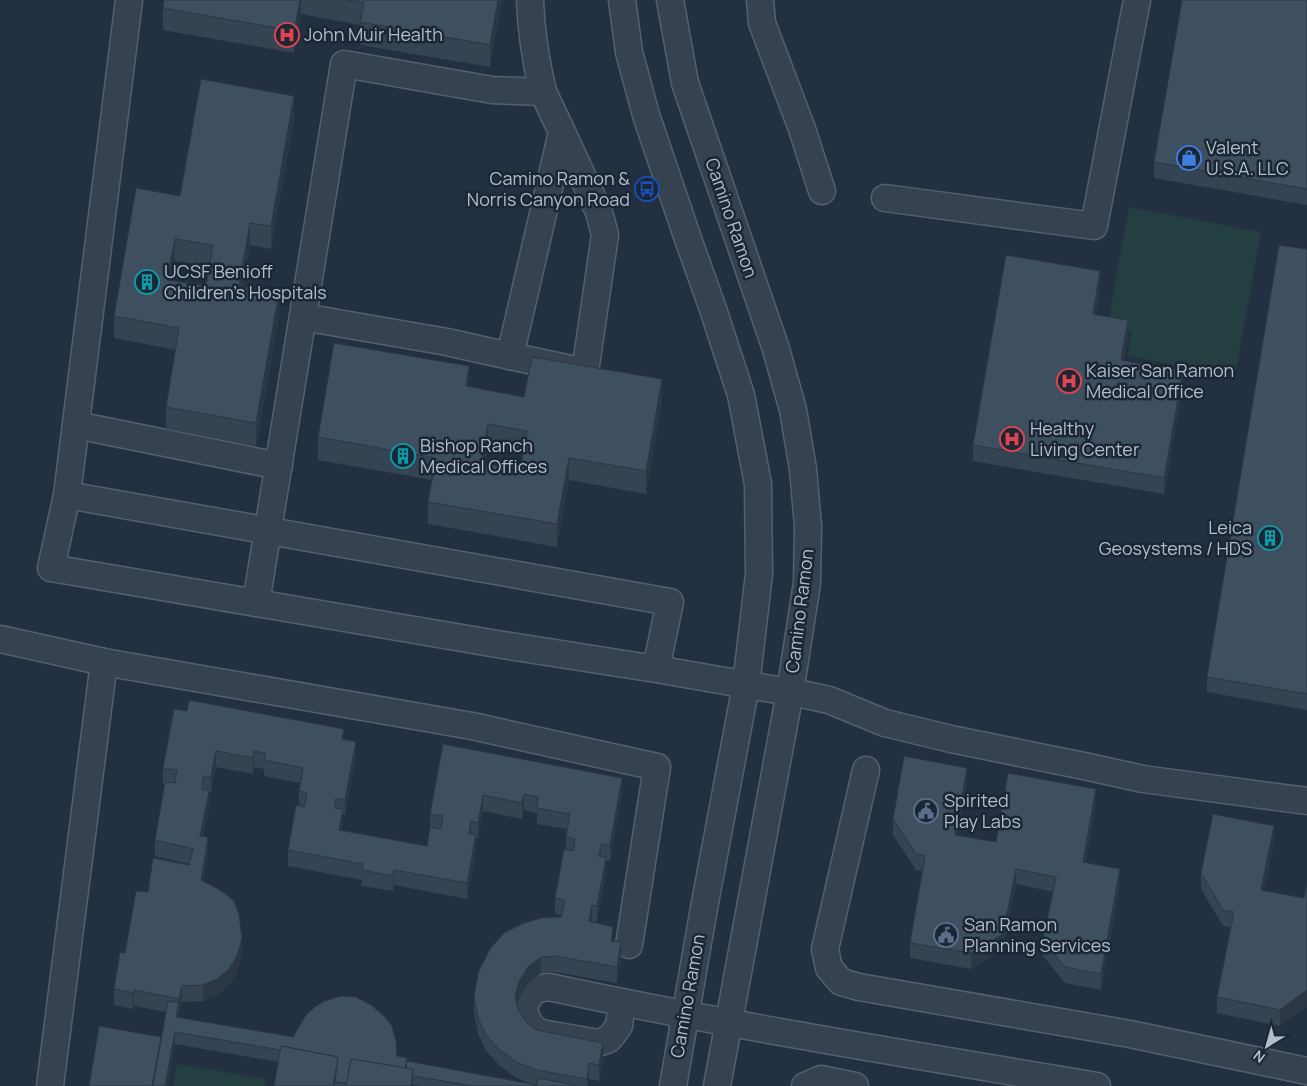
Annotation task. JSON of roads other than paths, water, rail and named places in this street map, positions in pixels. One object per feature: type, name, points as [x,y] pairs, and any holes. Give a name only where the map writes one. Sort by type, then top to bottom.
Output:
[{"type":"street","points":[[129,0],[67,495],[51,568],[790,692],[829,700],[885,723],[1143,779],[1307,801]]},
{"type":"street","points":[[303,317],[447,342],[585,372],[605,235],[599,212],[543,92],[537,67],[530,0]]},
{"type":"street","name":"Camino Ramon","points":[[622,0],[629,52],[646,115],[741,395],[758,484],[759,574],[746,684],[717,833],[673,1086]]},
{"type":"street","name":"Camino Ramon","points":[[670,0],[685,83],[776,349],[792,410],[803,469],[808,526],[807,583],[790,692],[718,1086]]},
{"type":"street","points":[[760,0],[762,23],[802,129],[822,191]]},
{"type":"street","points":[[885,198],[1094,226],[1137,0]]},
{"type":"street","points":[[256,603],[344,64],[492,90],[543,92]]},
{"type":"street","points":[[510,356],[562,132]]},
{"type":"street","points":[[76,425],[279,466]]},
{"type":"street","points":[[67,495],[670,602],[656,669]]},
{"type":"street","points":[[0,639],[104,662],[472,726],[657,767],[629,945]]},
{"type":"street","points":[[50,1086],[104,662]]},
{"type":"street","points":[[866,770],[825,949],[829,968],[841,982],[858,987],[1130,1034],[1307,1071]]},
{"type":"street","points":[[622,1002],[1097,1086]]},
{"type":"street","points":[[805,1086],[821,1079],[855,1086]]},
{"type":"place","name":"John Muir Health","points":[[287,35]]},
{"type":"place","name":"Valent U.S.A. LLC","points":[[1189,158]]},
{"type":"place","name":"Camino Ramon & Norris Canyon Road","points":[[647,189]]},
{"type":"place","name":"UCSF Benioff Children's Hospitals","points":[[147,282]]},
{"type":"place","name":"Kaiser San Ramon Medical Office","points":[[1069,381]]},
{"type":"place","name":"Healthy Living Center","points":[[1012,439]]},
{"type":"place","name":"Bishop Ranch Medical Offices","points":[[403,456]]},
{"type":"place","name":"Leica Geosystems / HDS","points":[[1270,538]]},
{"type":"place","name":"Spirited Play Labs","points":[[926,811]]},
{"type":"place","name":"San Ramon Planning Services","points":[[946,935]]}]
